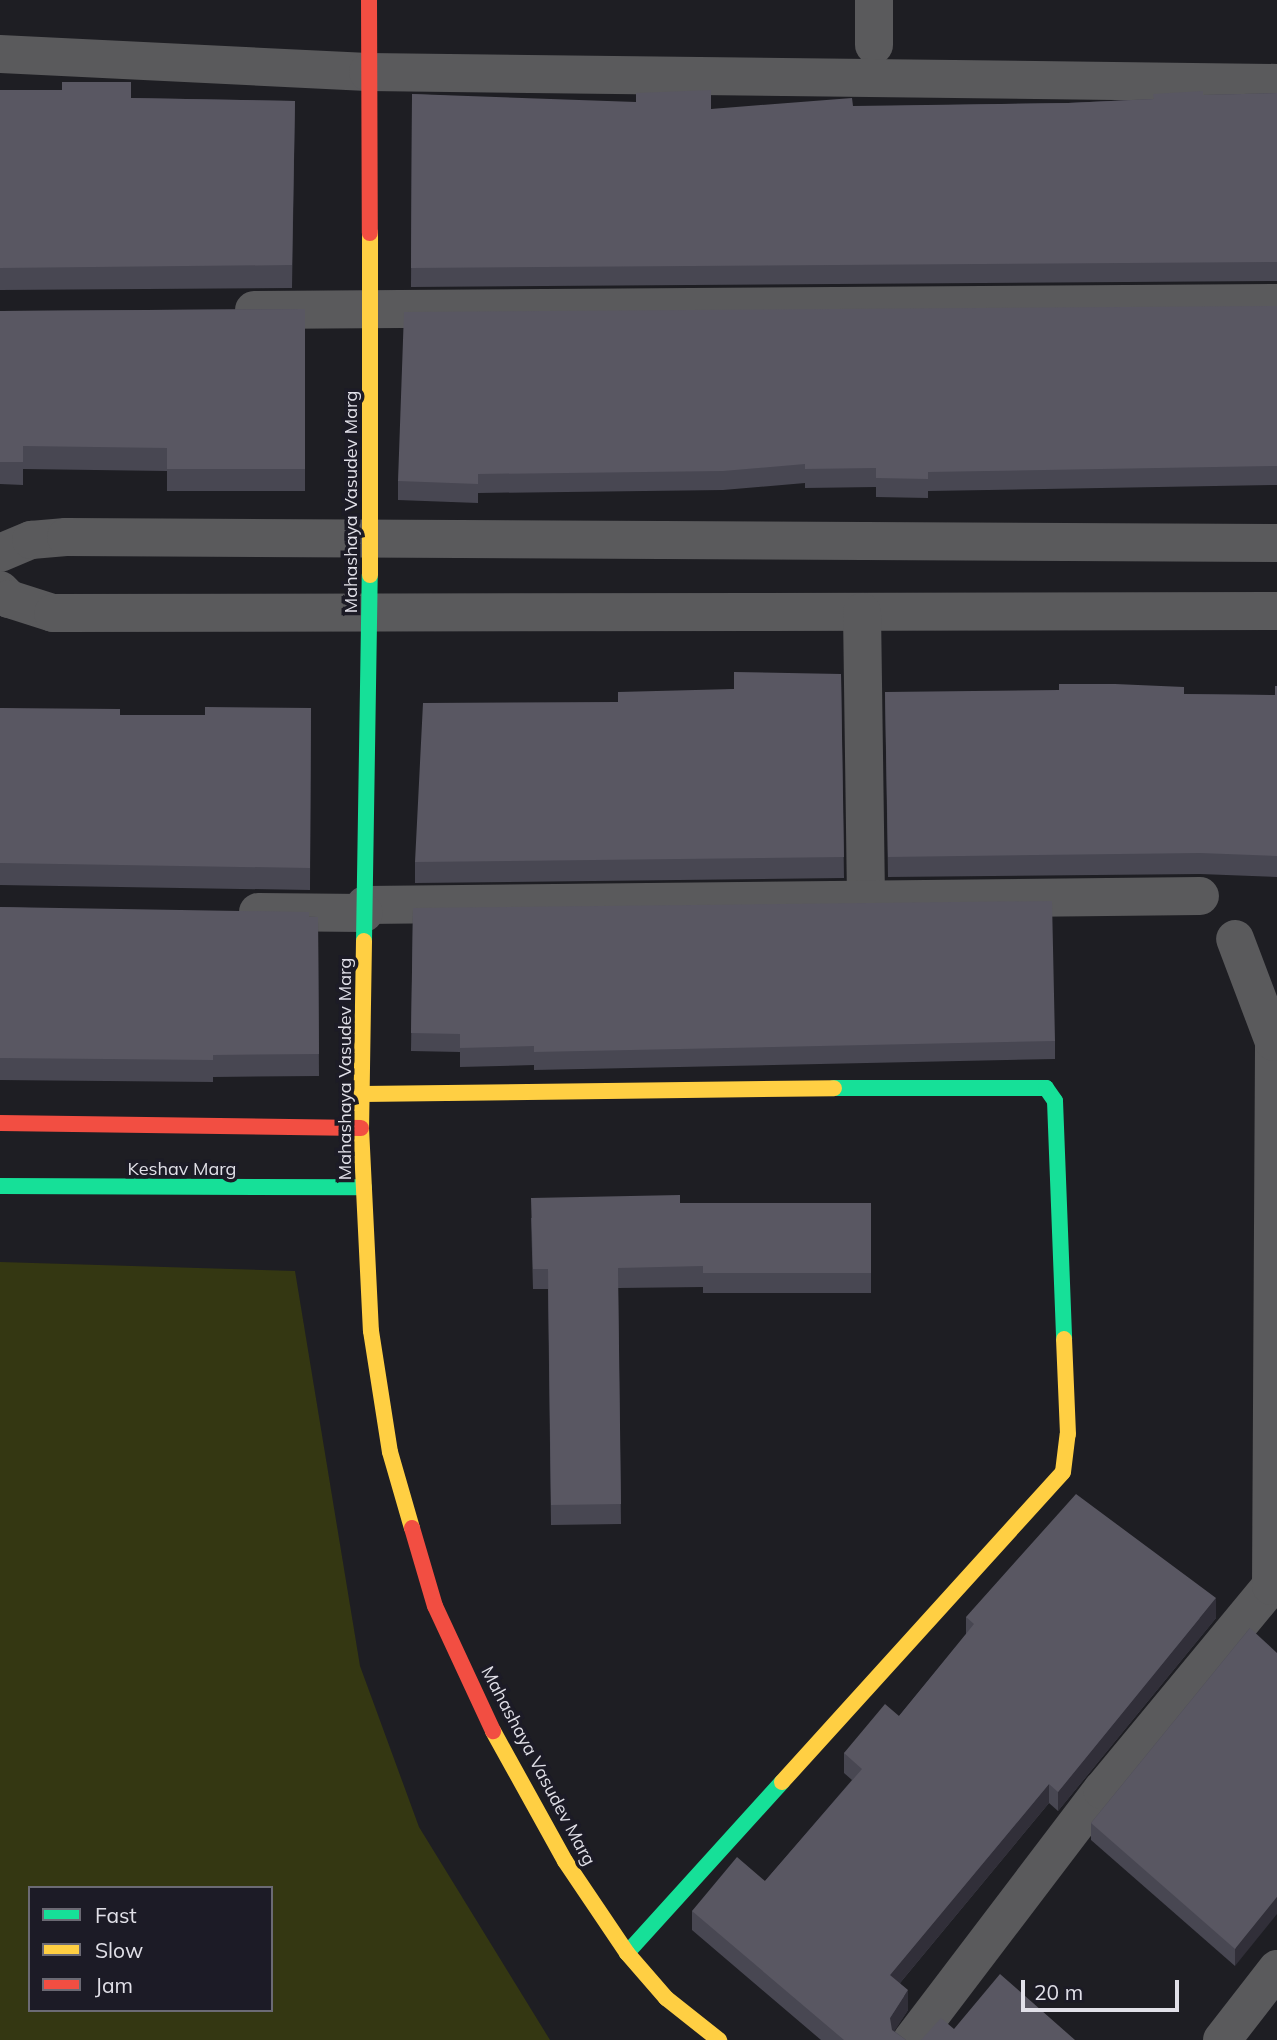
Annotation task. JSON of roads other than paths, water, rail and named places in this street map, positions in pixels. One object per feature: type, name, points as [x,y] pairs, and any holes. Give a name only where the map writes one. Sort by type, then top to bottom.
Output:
[{"type":"street","name":"Mahashaya Vasudev Marg","points":[[369,0],[371,540],[361,1128],[371,1331],[390,1452],[435,1606],[490,1727],[565,1861],[627,1953],[666,1998],[719,2040]]},
{"type":"street","points":[[874,0],[874,45]]},
{"type":"street","points":[[0,54],[368,72],[1277,83]]},
{"type":"street","points":[[219,310],[1277,303]]},
{"type":"street","points":[[0,553],[31,540],[66,537],[1277,543]]},
{"type":"street","points":[[0,590],[9,600],[53,612],[1277,611]]},
{"type":"street","points":[[862,612],[866,900]]},
{"type":"street","points":[[216,911],[1200,897]]},
{"type":"street","points":[[912,2040],[1102,1790],[1271,1586],[1274,1042],[1235,939]]},
{"type":"street","points":[[362,1094],[1030,1086],[1046,1088],[1055,1101],[1068,1434],[1063,1472],[627,1953]]},
{"type":"street","points":[[0,1123],[361,1128]]},
{"type":"street","name":"Keshav Marg","points":[[0,1186],[364,1186]]},
{"type":"street","points":[[1222,2040],[1277,1969]]}]
